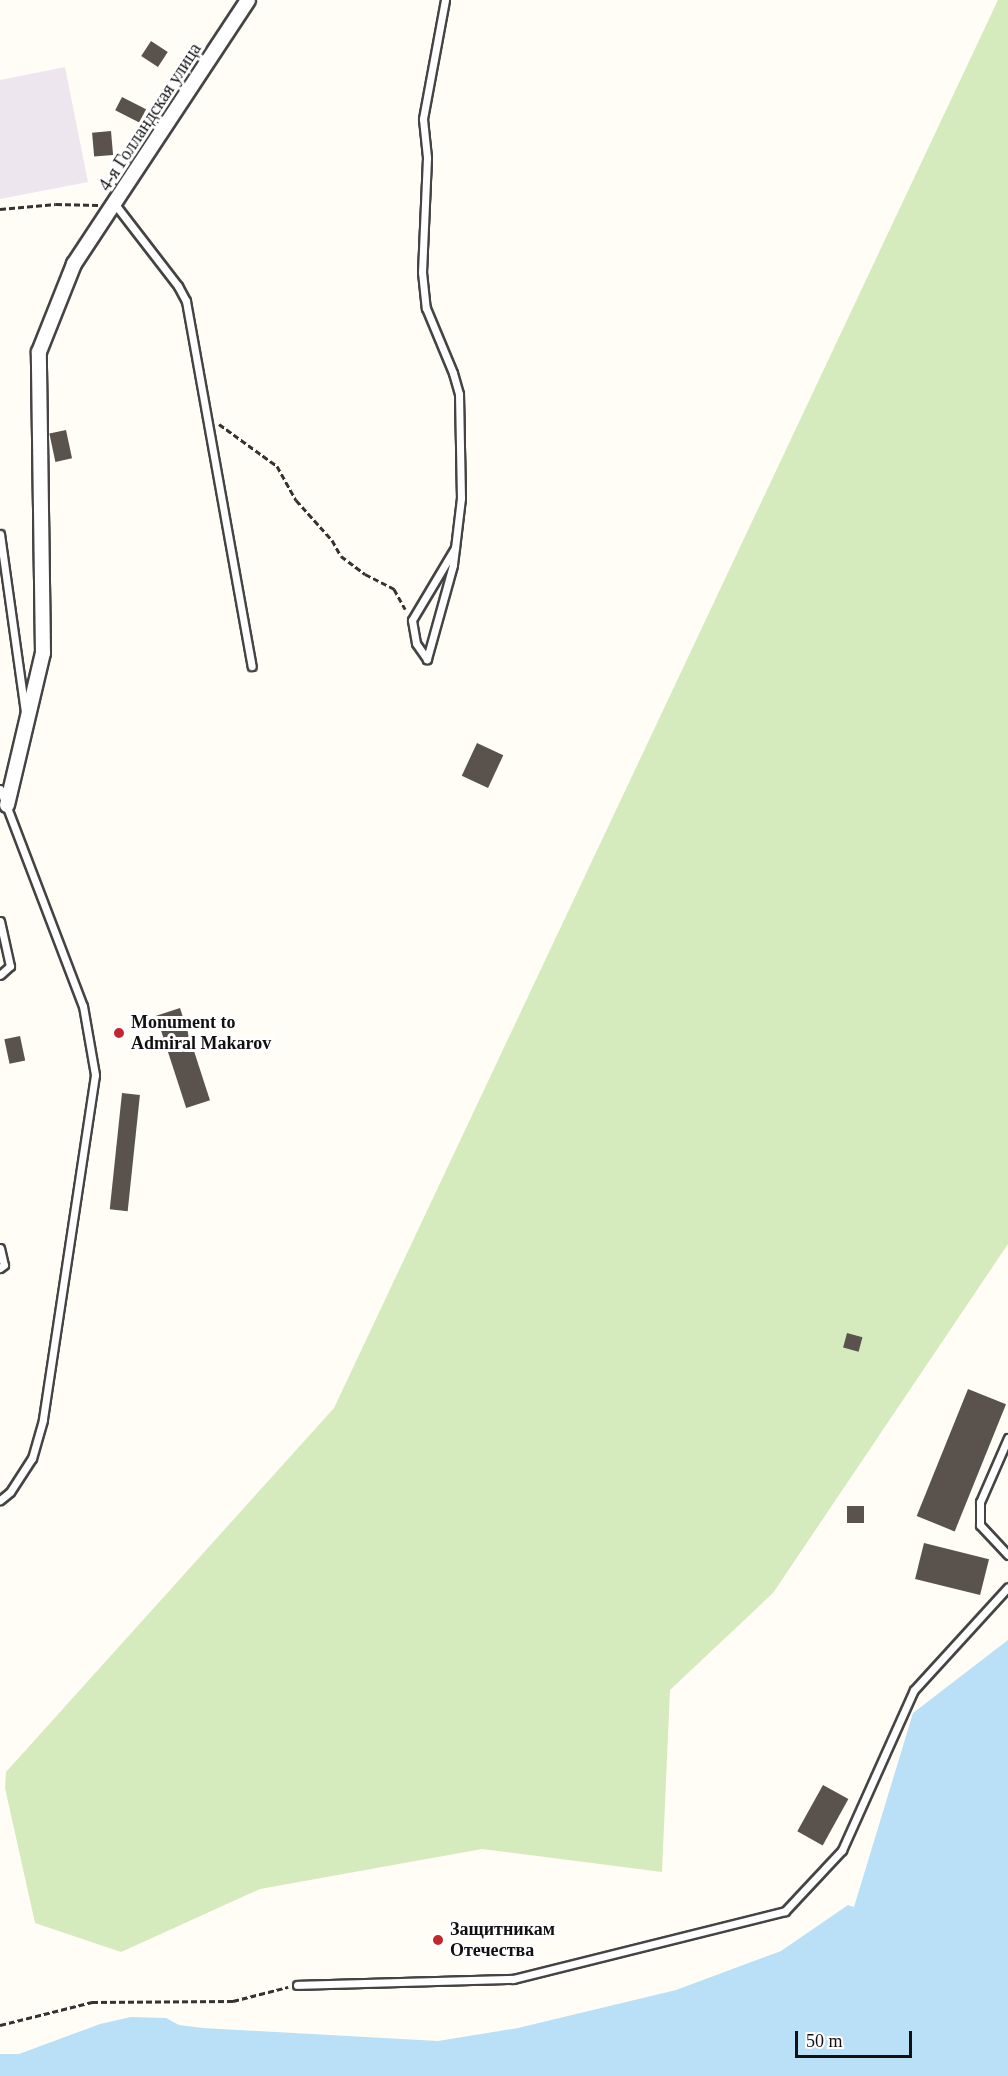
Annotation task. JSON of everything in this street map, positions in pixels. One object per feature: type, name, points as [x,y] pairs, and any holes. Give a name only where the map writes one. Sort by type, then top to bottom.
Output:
[{"type":"street","name":"4-я Голландская улица","points":[[7,805],[44,653],[39,352],[74,264],[248,0]]},
{"type":"lane","points":[[445,0],[423,119],[427,158],[422,272],[426,308],[453,373],[459,394],[461,498],[455,548],[433,645],[427,659],[416,643],[412,620],[455,548]]},
{"type":"lane","points":[[114,203],[178,286],[186,301],[252,666]]},
{"type":"lane","points":[[0,534],[26,720]]},
{"type":"lane","points":[[0,789],[83,1006],[95,1075],[43,1420],[32,1458],[10,1492],[0,1500]]},
{"type":"lane","points":[[0,921],[10,966],[0,975]]},
{"type":"lane","points":[[0,1248],[4,1265],[0,1268]]},
{"type":"lane","points":[[1008,1437],[980,1502],[980,1525],[1008,1556]]},
{"type":"lane","points":[[297,1985],[513,1979],[785,1911],[842,1850],[915,1690],[1008,1587]]},
{"type":"path","points":[[0,209],[56,204],[114,203]]},
{"type":"path","points":[[209,424],[218,423],[278,466],[296,500],[332,540],[341,556],[364,574],[394,589],[412,620]]},
{"type":"path","points":[[0,2025],[92,2002],[233,2001],[297,1985]]},
{"type":"shaded area","points":[[65,67],[88,182],[0,199],[0,80]]},
{"type":"green space","points":[[998,0],[1008,0],[1008,1244],[773,1593],[670,1690],[662,1872],[482,1849],[260,1889],[121,1952],[35,1923],[5,1788],[6,1772],[334,1408]]},
{"type":"water","points":[[1008,1640],[1008,2076],[0,2076],[0,2054],[19,2054],[100,2024],[131,2017],[166,2018],[179,2025],[203,2028],[438,2041],[518,2028],[676,1990],[781,1951],[848,1905],[854,1907],[913,1713]]},
{"type":"building","points":[[151,41],[168,52],[158,67],[141,56]]},
{"type":"building","points":[[122,97],[146,109],[139,123],[115,110]]},
{"type":"building","points":[[111,131],[113,155],[94,157],[92,133]]},
{"type":"building","points":[[66,430],[72,458],[55,462],[49,434]]},
{"type":"building","points":[[477,743],[503,755],[488,788],[462,776]]},
{"type":"building","points":[[180,1008],[210,1100],[186,1108],[156,1016]]},
{"type":"building","points":[[20,1036],[25,1060],[10,1064],[4,1039]]},
{"type":"building","points":[[122,1093],[140,1095],[128,1211],[110,1209]]},
{"type":"building","points":[[847,1333],[862,1337],[859,1352],[843,1347]]},
{"type":"building","points":[[968,1389],[1006,1404],[955,1531],[917,1516]]},
{"type":"building","points":[[847,1506],[864,1506],[864,1523],[847,1523]]},
{"type":"building","points":[[924,1543],[989,1559],[980,1595],[915,1579]]},
{"type":"building","points":[[823,1785],[848,1799],[823,1845],[797,1831]]},
{"type":"place","name":"Monument to Admiral Makarov","points":[[119,1033]]},
{"type":"place","name":"Защитникам Отечества","points":[[438,1940]]}]
